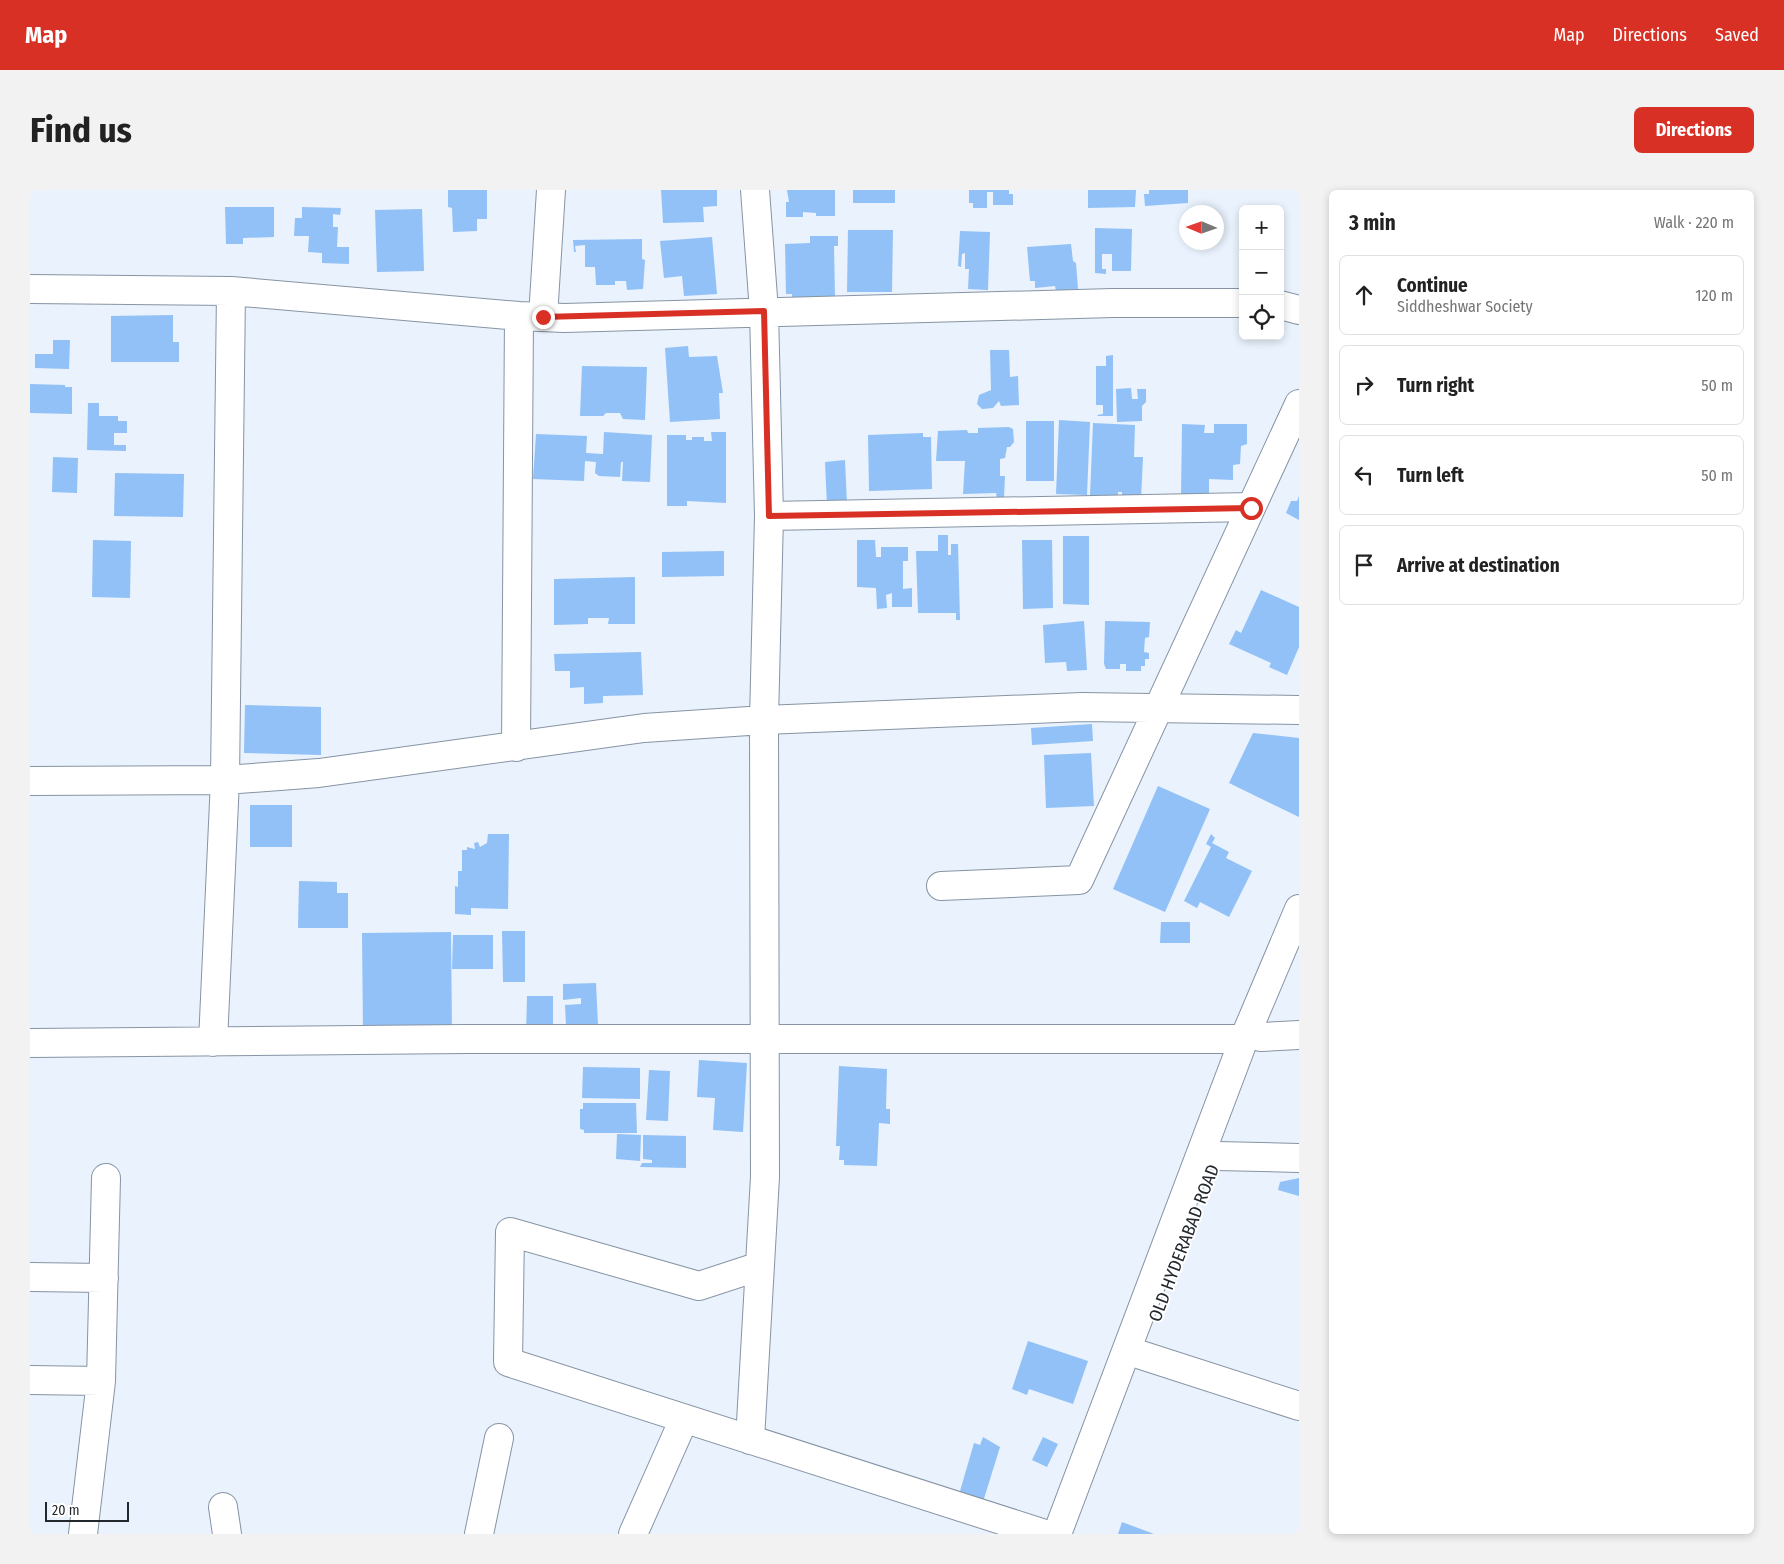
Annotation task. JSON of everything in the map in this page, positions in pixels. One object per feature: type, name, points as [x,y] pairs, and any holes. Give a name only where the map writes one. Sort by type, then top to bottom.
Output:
[{"type":"street","points":[[516,747],[531,317],[551,190]]},
{"type":"street","points":[[750,1440],[765,1177],[763,1039],[764,720],[769,516],[764,311],[755,190]]},
{"type":"street","points":[[30,289],[231,291],[531,317],[1113,302],[1239,303]]},
{"type":"street","points":[[213,1042],[225,780],[231,291]]},
{"type":"street","points":[[1284,306],[1299,310]]},
{"type":"street","points":[[940,886],[1079,880],[1299,404]]},
{"type":"street","points":[[769,516],[1251,508]]},
{"type":"street","points":[[30,780],[225,780],[320,773],[644,728],[764,720],[1082,707],[1299,710]]},
{"type":"street","points":[[1057,1534],[1252,1038],[1299,909]]},
{"type":"street","name":"OLD HYDERABAD ROAD","points":[[1069,1534],[1141,1355],[1217,1156],[1252,1038],[1299,952]]},
{"type":"street","points":[[30,1043],[1252,1038],[1299,1035]]},
{"type":"street","points":[[1217,1156],[1299,1158]]},
{"type":"street","points":[[83,1534],[102,1381],[106,1178]]},
{"type":"street","points":[[760,1266],[699,1286],[510,1232],[508,1362],[1046,1534]]},
{"type":"street","points":[[30,1277],[104,1278]]},
{"type":"street","points":[[1141,1355],[1299,1406]]},
{"type":"street","points":[[30,1380],[102,1381]]},
{"type":"street","points":[[633,1534],[684,1419]]},
{"type":"street","points":[[479,1534],[499,1438]]},
{"type":"street","points":[[224,1507],[227,1534]]},
{"type":"building","points":[[448,190],[487,190],[487,219],[477,219],[477,231],[453,232],[452,208],[448,207]]},
{"type":"building","points":[[661,190],[717,190],[717,206],[703,207],[704,222],[663,223]]},
{"type":"building","points":[[787,190],[835,190],[835,216],[816,216],[816,213],[803,212],[803,217],[786,217],[786,202],[789,202]]},
{"type":"building","points":[[853,190],[895,190],[895,203],[853,203]]},
{"type":"building","points":[[969,190],[1009,190],[1009,194],[1013,194],[1013,205],[993,205],[993,192],[987,192],[987,208],[973,208],[973,203],[969,203]]},
{"type":"building","points":[[1088,190],[1136,190],[1135,207],[1088,208]]},
{"type":"building","points":[[1149,190],[1188,190],[1188,203],[1145,206],[1144,194],[1149,194]]},
{"type":"building","points":[[225,207],[274,207],[274,237],[243,238],[243,244],[226,244]]},
{"type":"building","points":[[302,207],[341,208],[340,215],[333,214],[333,227],[338,227],[337,247],[349,247],[349,264],[322,263],[322,253],[308,252],[309,236],[294,236],[295,218],[302,218]]},
{"type":"building","points":[[422,209],[424,271],[377,272],[375,210]]},
{"type":"building","points":[[1095,228],[1132,229],[1131,271],[1112,271],[1112,254],[1102,254],[1102,269],[1106,269],[1106,274],[1095,273]]},
{"type":"building","points":[[848,230],[893,230],[892,292],[847,292]]},
{"type":"building","points":[[960,231],[990,232],[988,290],[968,289],[969,269],[965,269],[965,253],[962,254],[961,267],[958,266]]},
{"type":"building","points":[[810,236],[838,236],[838,246],[834,246],[835,297],[792,298],[792,294],[786,294],[785,244],[810,243]]},
{"type":"building","points":[[712,237],[717,294],[684,296],[682,276],[664,278],[660,241]]},
{"type":"building","points":[[642,239],[642,259],[645,260],[643,289],[627,290],[626,281],[615,281],[615,285],[596,285],[595,267],[585,267],[585,245],[575,246],[576,252],[574,252],[573,240]]},
{"type":"building","points":[[1071,244],[1073,261],[1076,263],[1078,289],[1056,291],[1055,286],[1035,288],[1035,281],[1030,281],[1027,247]]},
{"type":"building","points":[[173,315],[173,342],[179,342],[179,362],[111,362],[111,316]]},
{"type":"building","points":[[53,340],[70,340],[69,369],[35,368],[35,354],[53,354]]},
{"type":"building","points":[[688,346],[689,357],[717,356],[723,393],[719,393],[720,419],[670,422],[665,348]]},
{"type":"building","points":[[990,350],[1009,350],[1010,377],[1018,376],[1019,405],[1001,406],[999,401],[993,408],[982,409],[977,404],[979,395],[991,390]]},
{"type":"building","points":[[1113,355],[1113,416],[1098,416],[1103,414],[1103,405],[1096,405],[1096,366],[1106,366],[1106,356]]},
{"type":"building","points":[[582,366],[647,367],[645,420],[623,419],[620,413],[606,413],[603,416],[580,416]]},
{"type":"building","points":[[30,384],[72,387],[72,414],[30,413]]},
{"type":"building","points":[[1131,388],[1132,399],[1138,399],[1137,389],[1146,389],[1146,402],[1142,406],[1142,421],[1117,422],[1116,389]]},
{"type":"building","points":[[88,403],[99,403],[99,416],[118,416],[118,421],[127,421],[127,433],[114,433],[114,445],[126,445],[126,451],[87,450]]},
{"type":"building","points":[[1059,420],[1090,422],[1087,495],[1056,494]]},
{"type":"building","points":[[1026,421],[1054,421],[1054,481],[1026,481]]},
{"type":"building","points":[[1093,423],[1135,425],[1134,457],[1143,457],[1141,499],[1122,498],[1122,492],[1118,492],[1118,497],[1090,496]]},
{"type":"building","points":[[1182,424],[1205,425],[1204,433],[1214,433],[1214,424],[1247,424],[1247,444],[1241,446],[1240,464],[1233,465],[1233,480],[1209,479],[1209,496],[1181,496]]},
{"type":"building","points":[[1009,427],[1013,429],[1014,442],[1010,447],[1007,447],[1005,458],[1000,459],[1000,476],[1005,476],[1004,498],[997,499],[996,493],[963,494],[965,461],[936,461],[938,431],[967,430],[968,433],[978,433],[978,428]]},
{"type":"building","points":[[604,432],[652,435],[650,482],[622,481],[623,462],[621,462],[620,477],[599,476],[595,473],[596,462],[585,461],[584,481],[533,479],[536,434],[587,436],[586,453],[603,454]]},
{"type":"building","points":[[711,432],[726,432],[726,503],[687,501],[687,506],[667,506],[667,435],[686,435],[686,440],[692,440],[692,437],[704,437],[704,441],[712,441]]},
{"type":"building","points":[[923,433],[923,437],[931,437],[932,489],[869,491],[868,435]]},
{"type":"building","points":[[53,457],[78,458],[77,493],[52,492]]},
{"type":"building","points":[[845,460],[847,504],[827,506],[825,462]]},
{"type":"building","points":[[115,473],[184,474],[183,517],[114,516]]},
{"type":"building","points":[[1299,496],[1299,520],[1286,513],[1291,501],[1297,501]]},
{"type":"building","points":[[938,535],[948,535],[948,555],[951,555],[951,544],[958,544],[960,620],[956,620],[956,613],[918,613],[916,551],[938,551]]},
{"type":"building","points":[[1063,536],[1089,536],[1089,605],[1063,604]]},
{"type":"building","points":[[93,540],[131,541],[130,598],[92,597]]},
{"type":"building","points":[[857,540],[875,540],[876,557],[881,557],[881,547],[908,547],[908,561],[903,561],[903,589],[912,588],[912,607],[892,607],[892,593],[886,595],[887,608],[877,609],[876,588],[857,587]]},
{"type":"building","points":[[1022,540],[1052,540],[1053,608],[1023,609]]},
{"type":"building","points":[[724,551],[724,576],[662,577],[662,552]]},
{"type":"building","points":[[635,577],[635,624],[608,624],[609,618],[588,618],[588,624],[554,625],[554,579]]},
{"type":"building","points":[[1261,590],[1299,607],[1299,647],[1287,675],[1269,667],[1271,663],[1229,644],[1236,630],[1241,633]]},
{"type":"building","points":[[1084,621],[1087,670],[1067,671],[1066,662],[1045,663],[1043,625]]},
{"type":"building","points":[[1105,621],[1150,622],[1149,637],[1145,638],[1144,652],[1149,653],[1149,659],[1145,659],[1145,666],[1141,666],[1141,671],[1126,671],[1126,664],[1120,664],[1120,669],[1106,669],[1104,664]]},
{"type":"building","points":[[641,652],[643,695],[603,696],[603,703],[584,704],[584,687],[570,688],[570,671],[555,671],[554,654]]},
{"type":"building","points":[[245,705],[321,707],[321,755],[244,753]]},
{"type":"building","points":[[1092,724],[1093,741],[1032,745],[1031,728]]},
{"type":"building","points":[[1253,733],[1299,738],[1299,817],[1229,783]]},
{"type":"building","points":[[1091,753],[1094,806],[1046,808],[1044,755]]},
{"type":"building","points":[[1158,786],[1210,809],[1165,912],[1113,889]]},
{"type":"building","points":[[250,805],[292,805],[292,847],[250,847]]},
{"type":"building","points":[[488,834],[509,834],[508,909],[471,908],[471,915],[455,914],[455,886],[458,887],[458,871],[462,871],[462,850],[467,850],[467,847],[475,849],[474,843],[478,842],[480,847],[487,843]]},
{"type":"building","points":[[1211,834],[1215,838],[1212,843],[1229,852],[1226,858],[1252,871],[1229,917],[1200,902],[1197,908],[1184,901],[1211,847],[1206,844]]},
{"type":"building","points":[[299,881],[337,882],[337,893],[348,893],[348,928],[298,928]]},
{"type":"building","points":[[1161,922],[1190,922],[1190,943],[1160,943]]},
{"type":"building","points":[[502,931],[525,931],[525,982],[503,982]]},
{"type":"building","points":[[451,932],[452,1032],[363,1033],[362,933]]},
{"type":"building","points":[[453,935],[493,935],[493,969],[452,969]]},
{"type":"building","points":[[596,983],[598,1025],[566,1026],[565,1005],[581,1004],[581,998],[563,1000],[563,984]]},
{"type":"building","points":[[527,996],[553,996],[553,1035],[526,1035]]},
{"type":"building","points":[[699,1060],[747,1063],[743,1132],[713,1130],[715,1098],[697,1097]]},
{"type":"building","points":[[839,1066],[887,1069],[886,1109],[890,1109],[890,1124],[879,1123],[877,1166],[844,1165],[844,1160],[839,1160],[840,1146],[836,1146]]},
{"type":"building","points":[[583,1067],[640,1068],[640,1099],[582,1098]]},
{"type":"building","points":[[649,1070],[670,1071],[668,1121],[646,1120]]},
{"type":"building","points":[[583,1103],[636,1103],[637,1133],[584,1133],[584,1130],[580,1129],[580,1109],[583,1109]]},
{"type":"building","points":[[617,1134],[641,1135],[640,1161],[616,1159]]},
{"type":"building","points":[[643,1135],[686,1136],[686,1168],[640,1167],[642,1163],[652,1163],[652,1160],[643,1159]]},
{"type":"building","points":[[1299,1178],[1299,1196],[1278,1190],[1280,1182]]},
{"type":"building","points":[[1028,1341],[1088,1361],[1073,1404],[1029,1389],[1027,1395],[1012,1389]]},
{"type":"building","points":[[983,1437],[1000,1447],[982,1505],[958,1498],[974,1443],[980,1445]]},
{"type":"building","points":[[1043,1437],[1058,1444],[1047,1467],[1032,1460]]},
{"type":"building","points":[[1122,1522],[1154,1534],[1118,1534]]},
{"type":"route","points":[[543,317],[564,318],[764,311],[769,516],[1251,508]]}]
